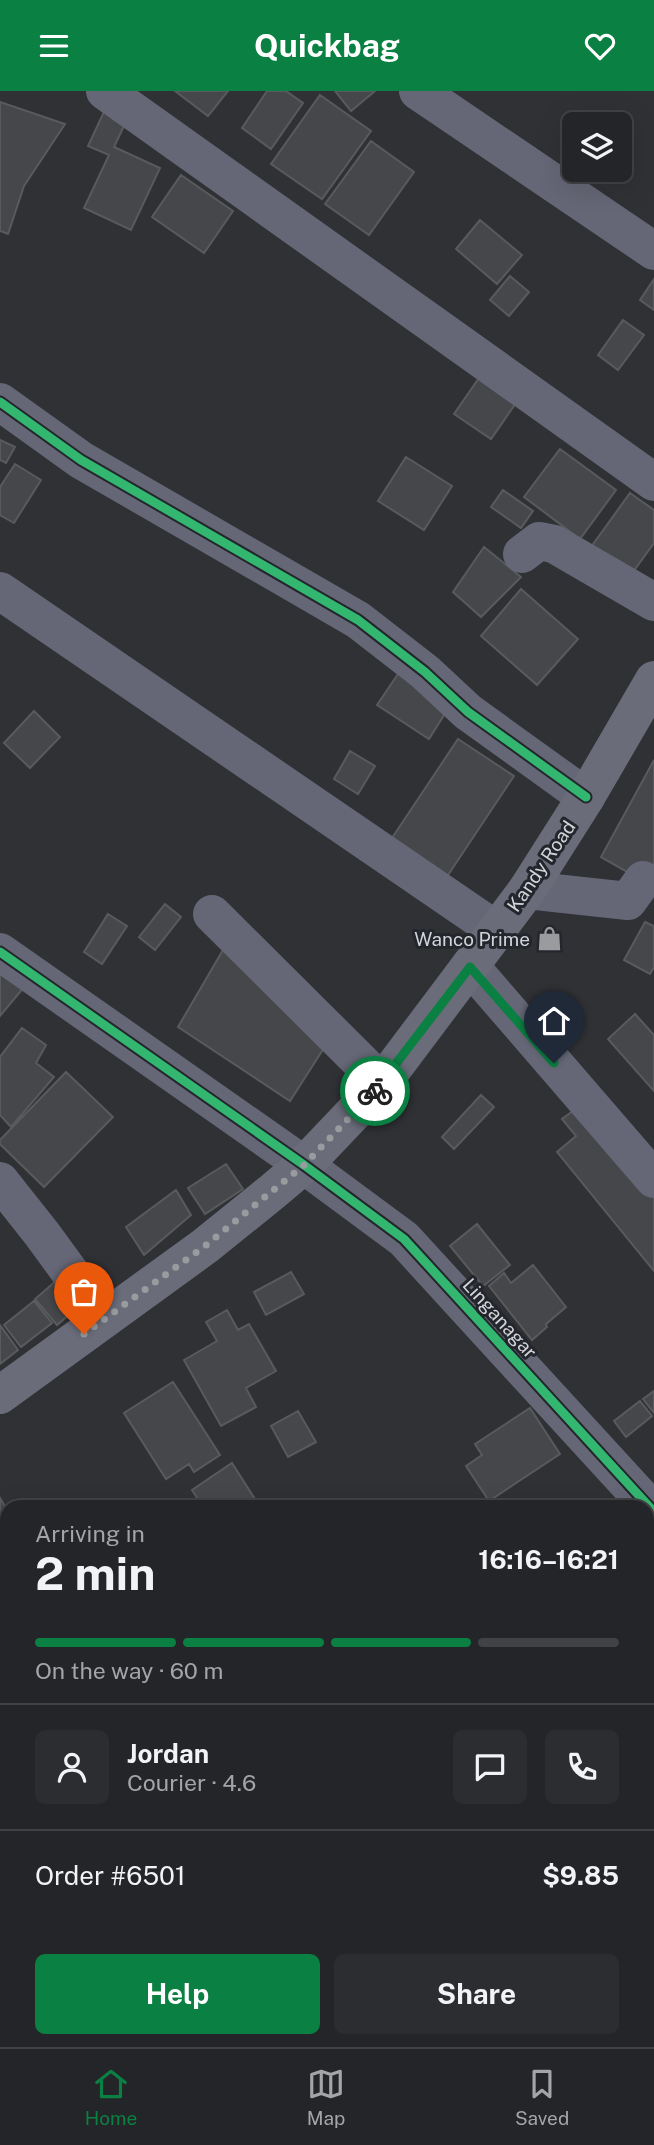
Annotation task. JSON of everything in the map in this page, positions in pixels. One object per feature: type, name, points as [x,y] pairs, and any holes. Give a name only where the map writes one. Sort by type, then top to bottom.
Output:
[{"type":"highway","name":"Kandy Road","points":[[0,1395],[205,1246],[304,1165],[382,1083],[527,890],[586,797],[654,680]]},
{"type":"street","points":[[105,91],[654,482]]},
{"type":"street","points":[[418,91],[654,251]]},
{"type":"street","points":[[0,402],[81,460],[358,620],[425,673],[468,712],[586,797]]},
{"type":"street","points":[[522,554],[539,541],[554,544],[654,602]]},
{"type":"street","points":[[0,591],[496,930]]},
{"type":"street","points":[[527,890],[628,901],[643,880]]},
{"type":"street","points":[[212,914],[382,1083]]},
{"type":"street","name":"Linganagar","points":[[0,952],[304,1165],[404,1239],[643,1500]]},
{"type":"street","points":[[470,967],[654,1179]]},
{"type":"street","points":[[0,1181],[104,1318]]},
{"type":"building","points":[[175,91],[228,91],[208,116]]},
{"type":"building","points":[[267,91],[286,91],[303,103],[271,149],[242,128]]},
{"type":"building","points":[[335,91],[375,91],[351,111]]},
{"type":"building","points":[[320,95],[371,131],[322,199],[271,164]]},
{"type":"building","points":[[109,101],[131,111],[114,147],[160,168],[131,230],[84,208],[109,155],[88,146]]},
{"type":"building","points":[[0,102],[65,124],[24,186],[8,234],[0,231]]},
{"type":"building","points":[[371,141],[414,172],[369,235],[325,204]]},
{"type":"building","points":[[181,175],[233,211],[204,253],[152,217]]},
{"type":"building","points":[[480,220],[522,255],[497,284],[456,249]]},
{"type":"building","points":[[510,276],[529,292],[509,316],[490,300]]},
{"type":"building","points":[[654,279],[654,310],[640,300]]},
{"type":"building","points":[[623,320],[644,335],[618,370],[598,355]]},
{"type":"building","points":[[479,378],[516,403],[491,439],[454,414]]},
{"type":"building","points":[[0,440],[15,447],[6,463],[0,460]]},
{"type":"building","points":[[560,449],[616,490],[580,539],[524,497]]},
{"type":"building","points":[[406,457],[452,486],[424,530],[378,501]]},
{"type":"building","points":[[15,464],[41,480],[14,523],[0,515],[0,487]]},
{"type":"building","points":[[503,490],[533,511],[521,528],[491,507]]},
{"type":"building","points":[[630,493],[654,510],[654,543],[630,576],[591,547]]},
{"type":"building","points":[[484,547],[521,577],[481,617],[453,592]]},
{"type":"building","points":[[521,589],[578,639],[537,685],[481,636]]},
{"type":"building","points":[[400,671],[451,704],[429,739],[377,705]]},
{"type":"building","points":[[34,711],[60,737],[30,768],[4,743]]},
{"type":"building","points":[[458,739],[514,776],[444,881],[388,844]]},
{"type":"building","points":[[350,751],[375,766],[358,794],[334,779]]},
{"type":"building","points":[[654,760],[654,887],[601,857]]},
{"type":"building","points":[[165,904],[181,917],[155,950],[139,937]]},
{"type":"building","points":[[108,914],[127,926],[102,964],[84,952]]},
{"type":"building","points":[[645,922],[654,926],[654,967],[650,974],[624,960]]},
{"type":"building","points":[[223,950],[338,1026],[290,1101],[178,1027]]},
{"type":"building","points":[[0,965],[25,986],[0,1016]]},
{"type":"building","points":[[635,1014],[654,1035],[654,1091],[608,1039]]},
{"type":"building","points":[[22,1028],[46,1045],[36,1063],[54,1077],[11,1127],[0,1115],[0,1057]]},
{"type":"building","points":[[66,1072],[113,1117],[44,1187],[0,1144],[0,1140]]},
{"type":"building","points":[[481,1095],[494,1107],[454,1149],[442,1137]]},
{"type":"building","points":[[581,1105],[654,1186],[654,1271],[557,1152],[576,1136],[562,1119]]},
{"type":"building","points":[[226,1164],[243,1189],[205,1214],[188,1188]]},
{"type":"building","points":[[176,1190],[191,1215],[144,1255],[126,1227]]},
{"type":"building","points":[[477,1224],[510,1265],[483,1286],[450,1246]]},
{"type":"building","points":[[533,1265],[566,1307],[532,1340],[489,1286],[504,1273],[511,1283]]},
{"type":"building","points":[[291,1272],[304,1294],[266,1315],[254,1292]]},
{"type":"building","points":[[64,1274],[86,1300],[57,1325],[35,1299]]},
{"type":"building","points":[[34,1301],[52,1323],[21,1347],[4,1325]]},
{"type":"building","points":[[227,1310],[238,1330],[249,1324],[276,1371],[246,1388],[256,1407],[221,1426],[184,1360],[217,1341],[206,1322]]},
{"type":"building","points":[[0,1325],[18,1350],[0,1364]]},
{"type":"building","points":[[173,1382],[220,1455],[194,1472],[189,1464],[166,1479],[124,1413]]},
{"type":"building","points":[[654,1391],[654,1413],[643,1399]]},
{"type":"building","points":[[640,1401],[652,1416],[626,1437],[614,1421]]},
{"type":"building","points":[[530,1408],[560,1454],[488,1500],[466,1466],[482,1455],[475,1444]]},
{"type":"building","points":[[298,1411],[316,1442],[288,1457],[271,1426]]},
{"type":"building","points":[[232,1463],[256,1500],[198,1500],[192,1490]]},
{"type":"cycle path","points":[[0,402],[81,460],[358,620],[425,672],[468,712],[586,797]]},
{"type":"cycle path","points":[[0,952],[304,1165],[404,1239],[643,1500]]},
{"type":"way so far","points":[[84,1334],[205,1246],[304,1165],[375,1091]]},
{"type":"place","name":"Wanco Prime","points":[[550,939]]},
{"type":"route","points":[[375,1091],[470,967],[554,1063]]}]
